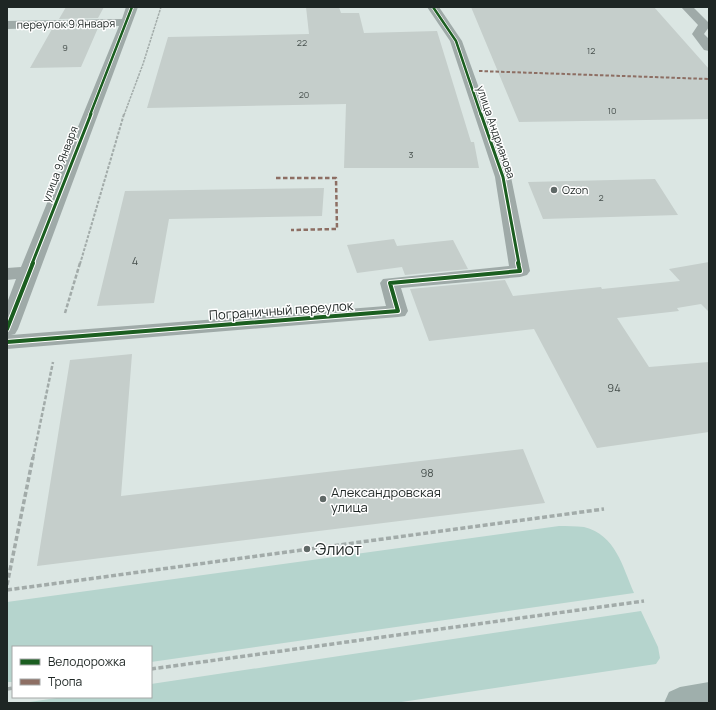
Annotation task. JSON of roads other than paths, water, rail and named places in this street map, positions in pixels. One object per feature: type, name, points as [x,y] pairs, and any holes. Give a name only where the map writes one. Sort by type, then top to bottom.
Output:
[{"type":"highway","points":[[680,703],[709,698]]},
{"type":"street","name":"улица 9 Января","points":[[7,329],[132,7]]},
{"type":"street","name":"улица Андрианова","points":[[433,7],[456,41],[504,177],[520,271]]},
{"type":"street","points":[[687,7],[704,26],[698,34],[709,47]]},
{"type":"street","name":"переулок 9 Января","points":[[7,25],[126,22]]},
{"type":"street","name":"Пограничный переулок","points":[[7,342],[398,311],[390,283],[520,271]]},
{"type":"street","points":[[7,274],[28,273]]},
{"type":"place","name":"Ozon","points":[[554,190]]},
{"type":"place","name":"Александровская улица","points":[[323,499]]},
{"type":"place","name":"Элиот","points":[[307,549]]}]
